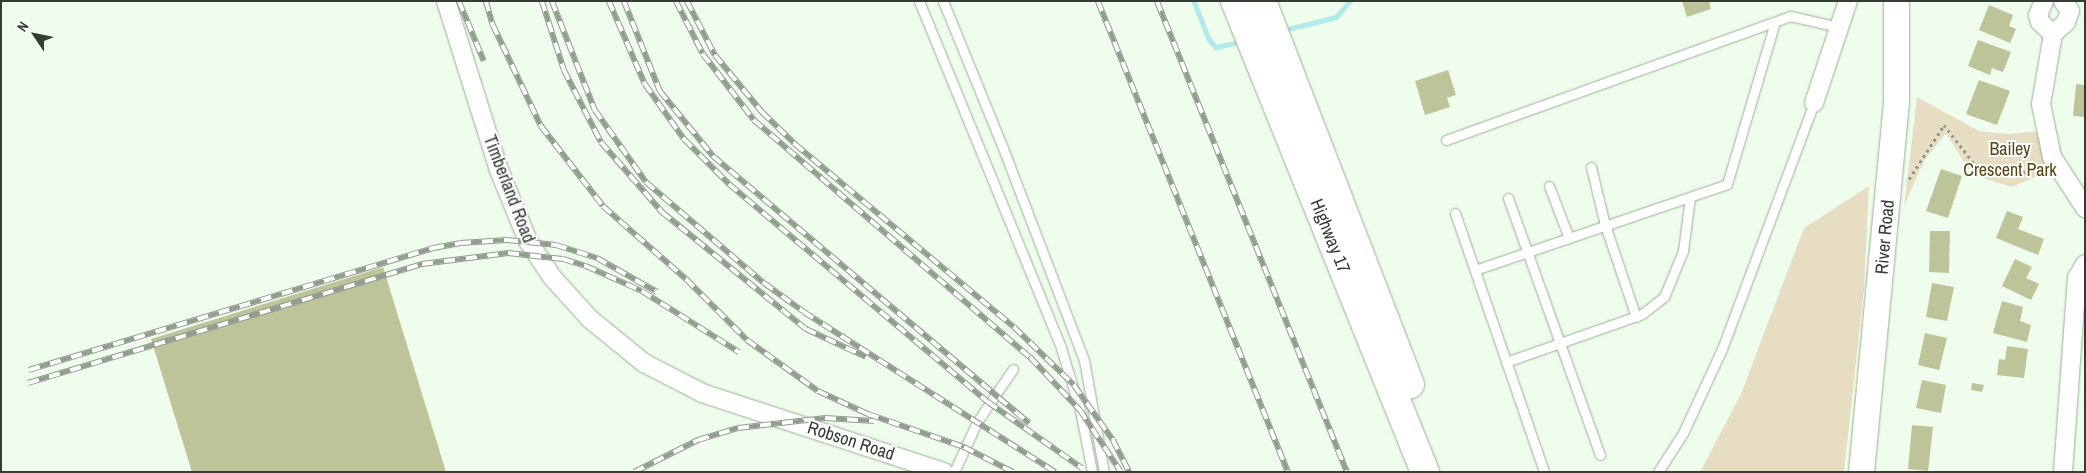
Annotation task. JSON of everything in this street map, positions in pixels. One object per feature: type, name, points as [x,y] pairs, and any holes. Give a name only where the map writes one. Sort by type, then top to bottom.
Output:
[{"type":"highway","name":"Highway 17","points":[[1235,1],[1425,472]]},
{"type":"highway","name":"Highway 17","points":[[1262,1],[1445,472]]},
{"type":"street","name":"Timberland Road","points":[[446,1],[514,210],[536,255],[552,277],[590,319],[644,363],[702,393],[786,420]]},
{"type":"street","points":[[1814,103],[1848,1]]},
{"type":"street","name":"River Road","points":[[1861,472],[1896,104],[1896,1]]},
{"type":"street","points":[[2044,1],[2038,15],[2040,22],[2053,34]]},
{"type":"street","points":[[2063,1],[2070,11],[2066,22],[2053,34],[2041,104],[2052,158],[2085,208]]},
{"type":"street","points":[[2063,472],[2077,278],[2085,264]]},
{"type":"street","name":"Robson Road","points":[[786,420],[944,472]]},
{"type":"lane","points":[[919,1],[1061,348],[1080,410],[1092,472]]},
{"type":"lane","points":[[943,1],[1084,360],[1104,472]]},
{"type":"lane","points":[[1446,140],[1790,16],[1840,27]]},
{"type":"lane","points":[[1475,270],[1727,184],[1775,22]]},
{"type":"lane","points":[[1658,472],[1683,433],[1722,349],[1814,103]]},
{"type":"lane","points":[[1591,167],[1606,225],[1636,316]]},
{"type":"lane","points":[[1549,186],[1569,238]]},
{"type":"lane","points":[[1506,362],[1636,316],[1664,297],[1683,251],[1690,197]]},
{"type":"lane","points":[[1508,198],[1600,454]]},
{"type":"lane","points":[[1455,213],[1544,472]]},
{"type":"lane","points":[[954,472],[977,422],[1013,369]]},
{"type":"path","points":[[1905,187],[1920,159],[1944,125],[1977,167],[1992,174],[2017,176],[2034,167]]},
{"type":"green space","name":"Bailey Crescent Park","points":[[1917,97],[1979,131],[2009,134],[2036,131],[2051,170],[2012,187],[1972,175],[1946,133],[1924,161],[1904,206]]},
{"type":"green space","points":[[1869,186],[1864,288],[1844,472],[1700,472],[1741,394],[1804,228]]},
{"type":"building","points":[[1682,1],[1709,1],[1711,9],[1687,17]]},
{"type":"building","points":[[1989,5],[2013,15],[2009,26],[2016,29],[2010,43],[1979,30]]},
{"type":"building","points":[[1978,40],[2011,52],[2003,72],[1992,68],[1990,75],[1968,66]]},
{"type":"building","points":[[1448,70],[1456,95],[1447,98],[1450,107],[1425,115],[1415,81]]},
{"type":"building","points":[[1979,80],[2010,91],[1997,125],[1966,114]]},
{"type":"building","points":[[2076,84],[2085,85],[2085,117],[2073,116]]},
{"type":"building","points":[[1941,169],[1962,176],[1948,218],[1926,211]]},
{"type":"building","points":[[2007,211],[2023,217],[2018,229],[2044,239],[2038,255],[1996,238]]},
{"type":"building","points":[[1930,231],[1950,231],[1949,273],[1929,272]]},
{"type":"building","points":[[2015,259],[2032,267],[2026,278],[2039,284],[2031,300],[2002,286]]},
{"type":"building","points":[[383,267],[446,472],[192,472],[151,339]]},
{"type":"building","points":[[1932,283],[1954,287],[1947,321],[1926,317]]},
{"type":"building","points":[[2002,301],[2023,307],[2020,321],[2031,325],[2027,342],[1993,333]]},
{"type":"building","points":[[1925,333],[1947,338],[1939,370],[1918,365]]},
{"type":"building","points":[[2007,346],[2028,349],[2024,378],[1997,375],[1999,359],[2005,360]]},
{"type":"building","points":[[1922,380],[1946,385],[1941,413],[1916,408]]},
{"type":"building","points":[[1972,383],[1984,385],[1982,392],[1971,390]]},
{"type":"building","points":[[1912,425],[1933,427],[1928,471],[1908,469]]},
{"type":"waterway","points":[[1194,1],[1209,39],[1216,47],[1239,42]]},
{"type":"waterway","points":[[1288,29],[1336,17],[1350,1]]},
{"type":"railway","points":[[459,1],[484,61]]},
{"type":"railway","points":[[486,1],[493,25],[541,126],[603,206],[686,279],[747,340],[818,391],[868,414],[964,447],[1013,472]]},
{"type":"railway","points":[[542,1],[564,70],[601,142],[662,212],[806,329],[866,357]]},
{"type":"railway","points":[[552,1],[595,110],[646,182],[764,283],[804,312],[1055,472]]},
{"type":"railway","points":[[609,1],[645,84],[684,139],[729,184],[988,402],[1082,468]]},
{"type":"railway","points":[[624,1],[660,91],[713,156],[1029,423]]},
{"type":"railway","points":[[676,1],[703,54],[754,120],[1030,357],[1080,410],[1121,472]]},
{"type":"railway","points":[[687,1],[715,55],[762,112],[795,144],[1014,327],[1074,385],[1113,440],[1129,472]]},
{"type":"railway","points":[[1098,1],[1288,472]]},
{"type":"railway","points":[[1157,1],[1347,472]]},
{"type":"railway","points":[[29,370],[433,248],[460,243],[507,240],[556,245],[597,258],[657,292]]},
{"type":"railway","points":[[28,383],[422,264],[508,253],[563,259],[586,266],[642,291],[739,352]]},
{"type":"railway","points":[[634,472],[698,440],[738,428],[825,418],[874,421]]}]
